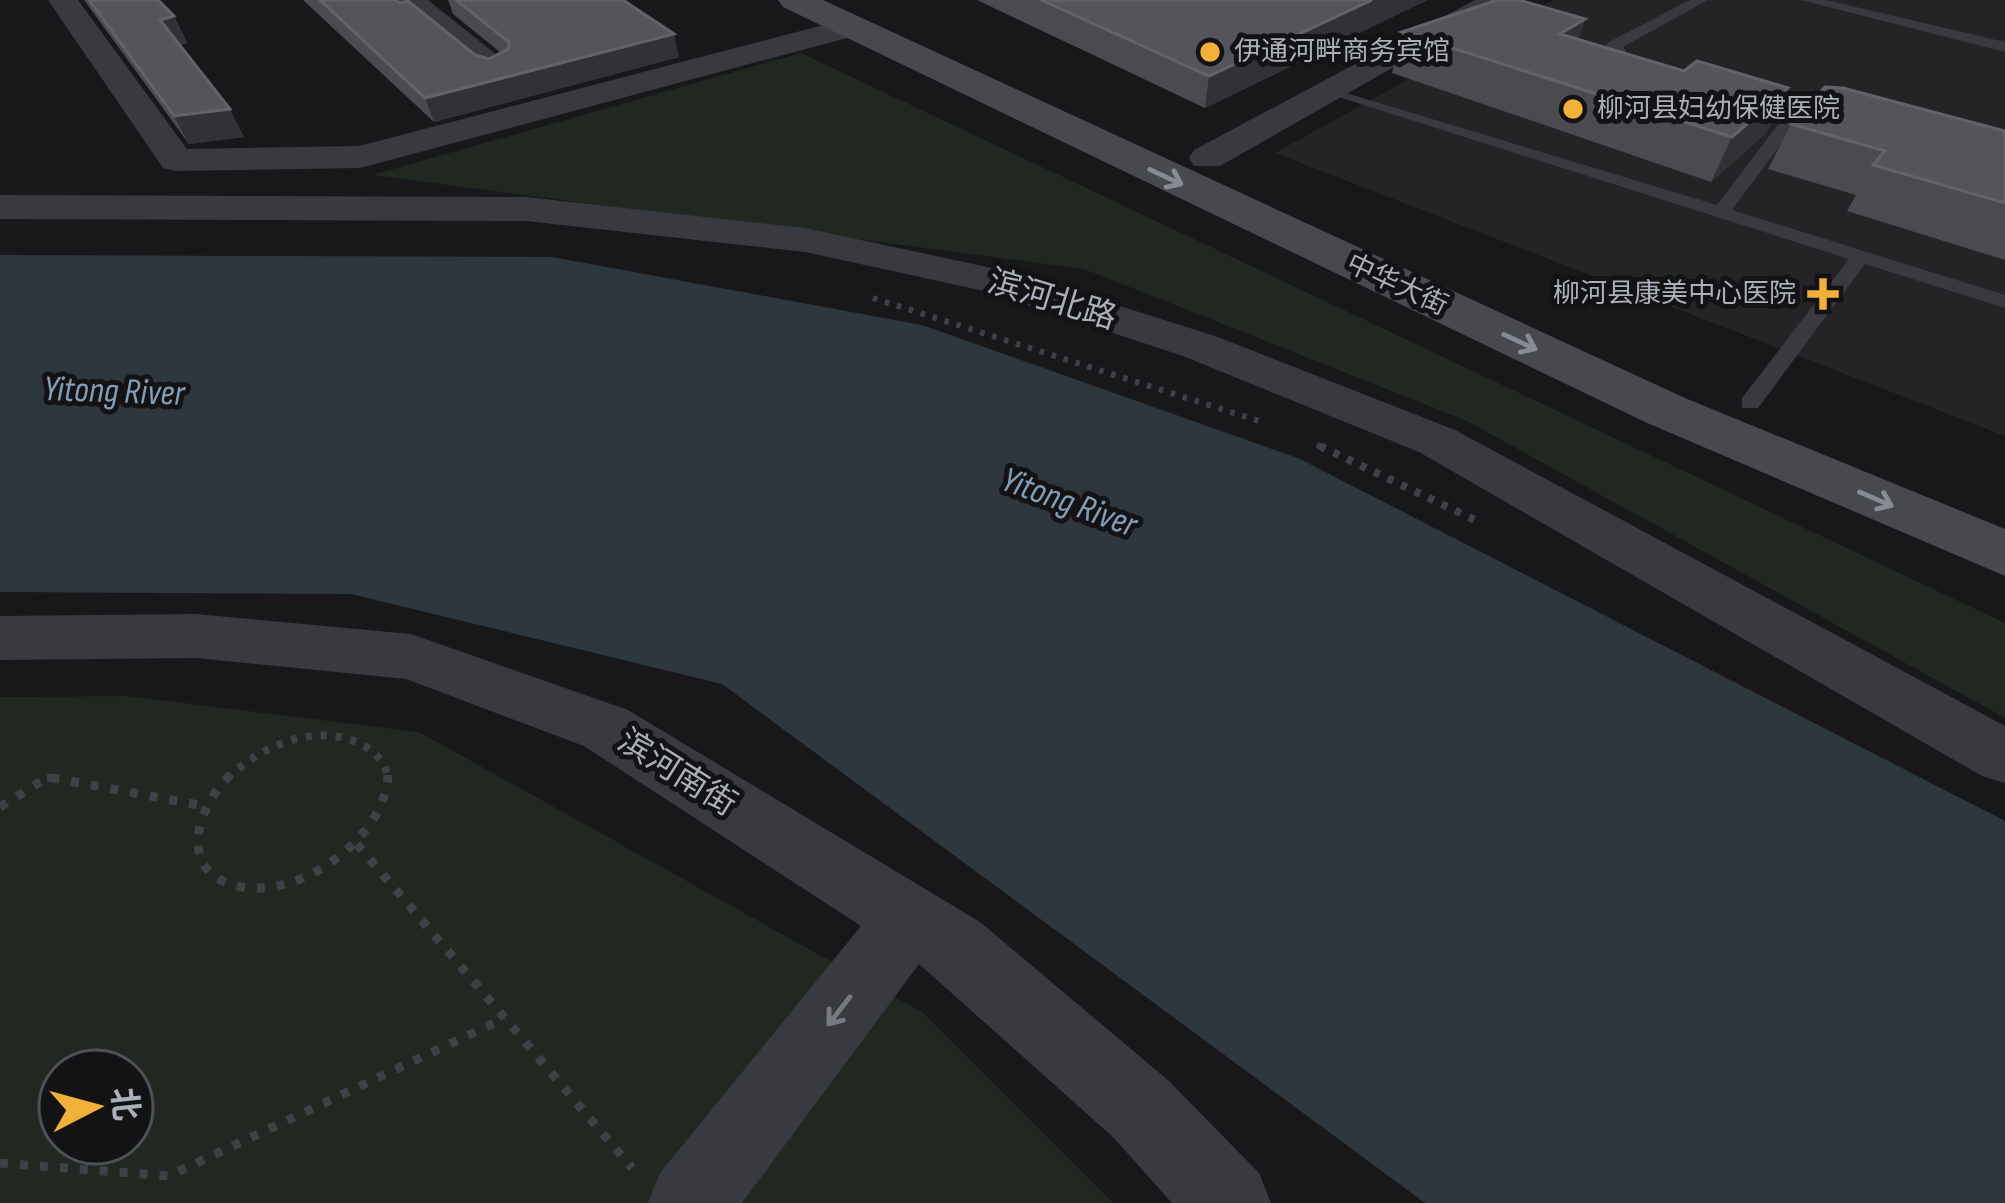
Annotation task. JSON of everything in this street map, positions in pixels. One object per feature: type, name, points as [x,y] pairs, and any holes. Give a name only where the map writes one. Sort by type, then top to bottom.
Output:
[{"type":"main road","name":"中华大街","points":[[795,0],[853,14],[1207,158],[1750,403],[2005,507]]},
{"type":"main road","name":"中华大街","points":[[853,14],[1665,410],[2005,554]]},
{"type":"street","points":[[63,0],[176,160],[360,157],[853,14]]},
{"type":"street","points":[[410,0],[497,68]]},
{"type":"street","points":[[1207,158],[1497,0]]},
{"type":"street","name":"滨河北路","points":[[0,207],[526,208],[805,240],[1000,282],[1199,346],[1437,441],[2005,757]]},
{"type":"street","name":"滨河南街","points":[[0,638],[196,636],[411,657],[606,728],[954,946],[1124,1094],[1199,1192]]},
{"type":"street","points":[[669,1195],[911,919]]},
{"type":"lane","points":[[1654,79],[1632,73],[1614,45],[1701,0]]},
{"type":"lane","points":[[1808,0],[2005,47]]},
{"type":"lane","points":[[1332,90],[2005,302]]},
{"type":"lane","points":[[1722,100],[1790,120],[1852,125]]},
{"type":"lane","points":[[1720,212],[1790,120]]},
{"type":"lane","points":[[1750,403],[1861,257]]},
{"type":"path","points":[[854,292],[1260,421]]},
{"type":"path","points":[[1302,438],[1481,524]]},
{"type":"path","points":[[335,734],[365,741],[384,759],[390,785],[380,816],[358,844],[326,868],[289,884],[251,888],[220,881],[201,864],[194,836],[204,806],[229,776],[262,752],[299,737],[335,734]]},
{"type":"path","points":[[0,808],[48,777],[204,806]]},
{"type":"path","points":[[358,844],[505,1018],[669,1195]]},
{"type":"path","points":[[0,1163],[169,1175],[505,1018]]},
{"type":"shaded area","name":"柳河县康美中心医院","points":[[1553,0],[2005,0],[2005,436],[1275,153]]},
{"type":"shaded area","points":[[801,53],[2005,623],[2005,718],[1467,421],[1084,269],[372,175]]},
{"type":"shaded area","points":[[127,696],[419,732],[922,1012],[1113,1203],[0,1203],[0,697]]},
{"type":"water","name":"Yitong River","points":[[0,255],[552,257],[922,325],[1300,459],[2005,821],[2005,1203],[1425,1203],[722,684],[351,594],[0,592]]},
{"type":"building","points":[[89,0],[158,0],[174,16],[160,20],[230,109],[174,116]]},
{"type":"building","points":[[320,0],[408,1],[475,55],[489,59],[508,49],[509,42],[456,0],[623,0],[674,34],[425,98]]},
{"type":"building","points":[[1041,0],[1372,0],[1209,76]]},
{"type":"building","points":[[1497,0],[1519,0],[1585,19],[1560,34],[1684,71],[1697,61],[1788,88],[1732,137],[1402,32]]},
{"type":"building","points":[[1825,87],[2005,131],[2005,203],[1873,165],[1885,151],[1791,124]]},
{"type":"place","name":"伊通河畔商务宾馆","points":[[1210,52]]},
{"type":"place","name":"柳河县妇幼保健医院","points":[[1573,109]]},
{"type":"place","name":"柳河县康美中心医院","points":[[1823,294]]}]
